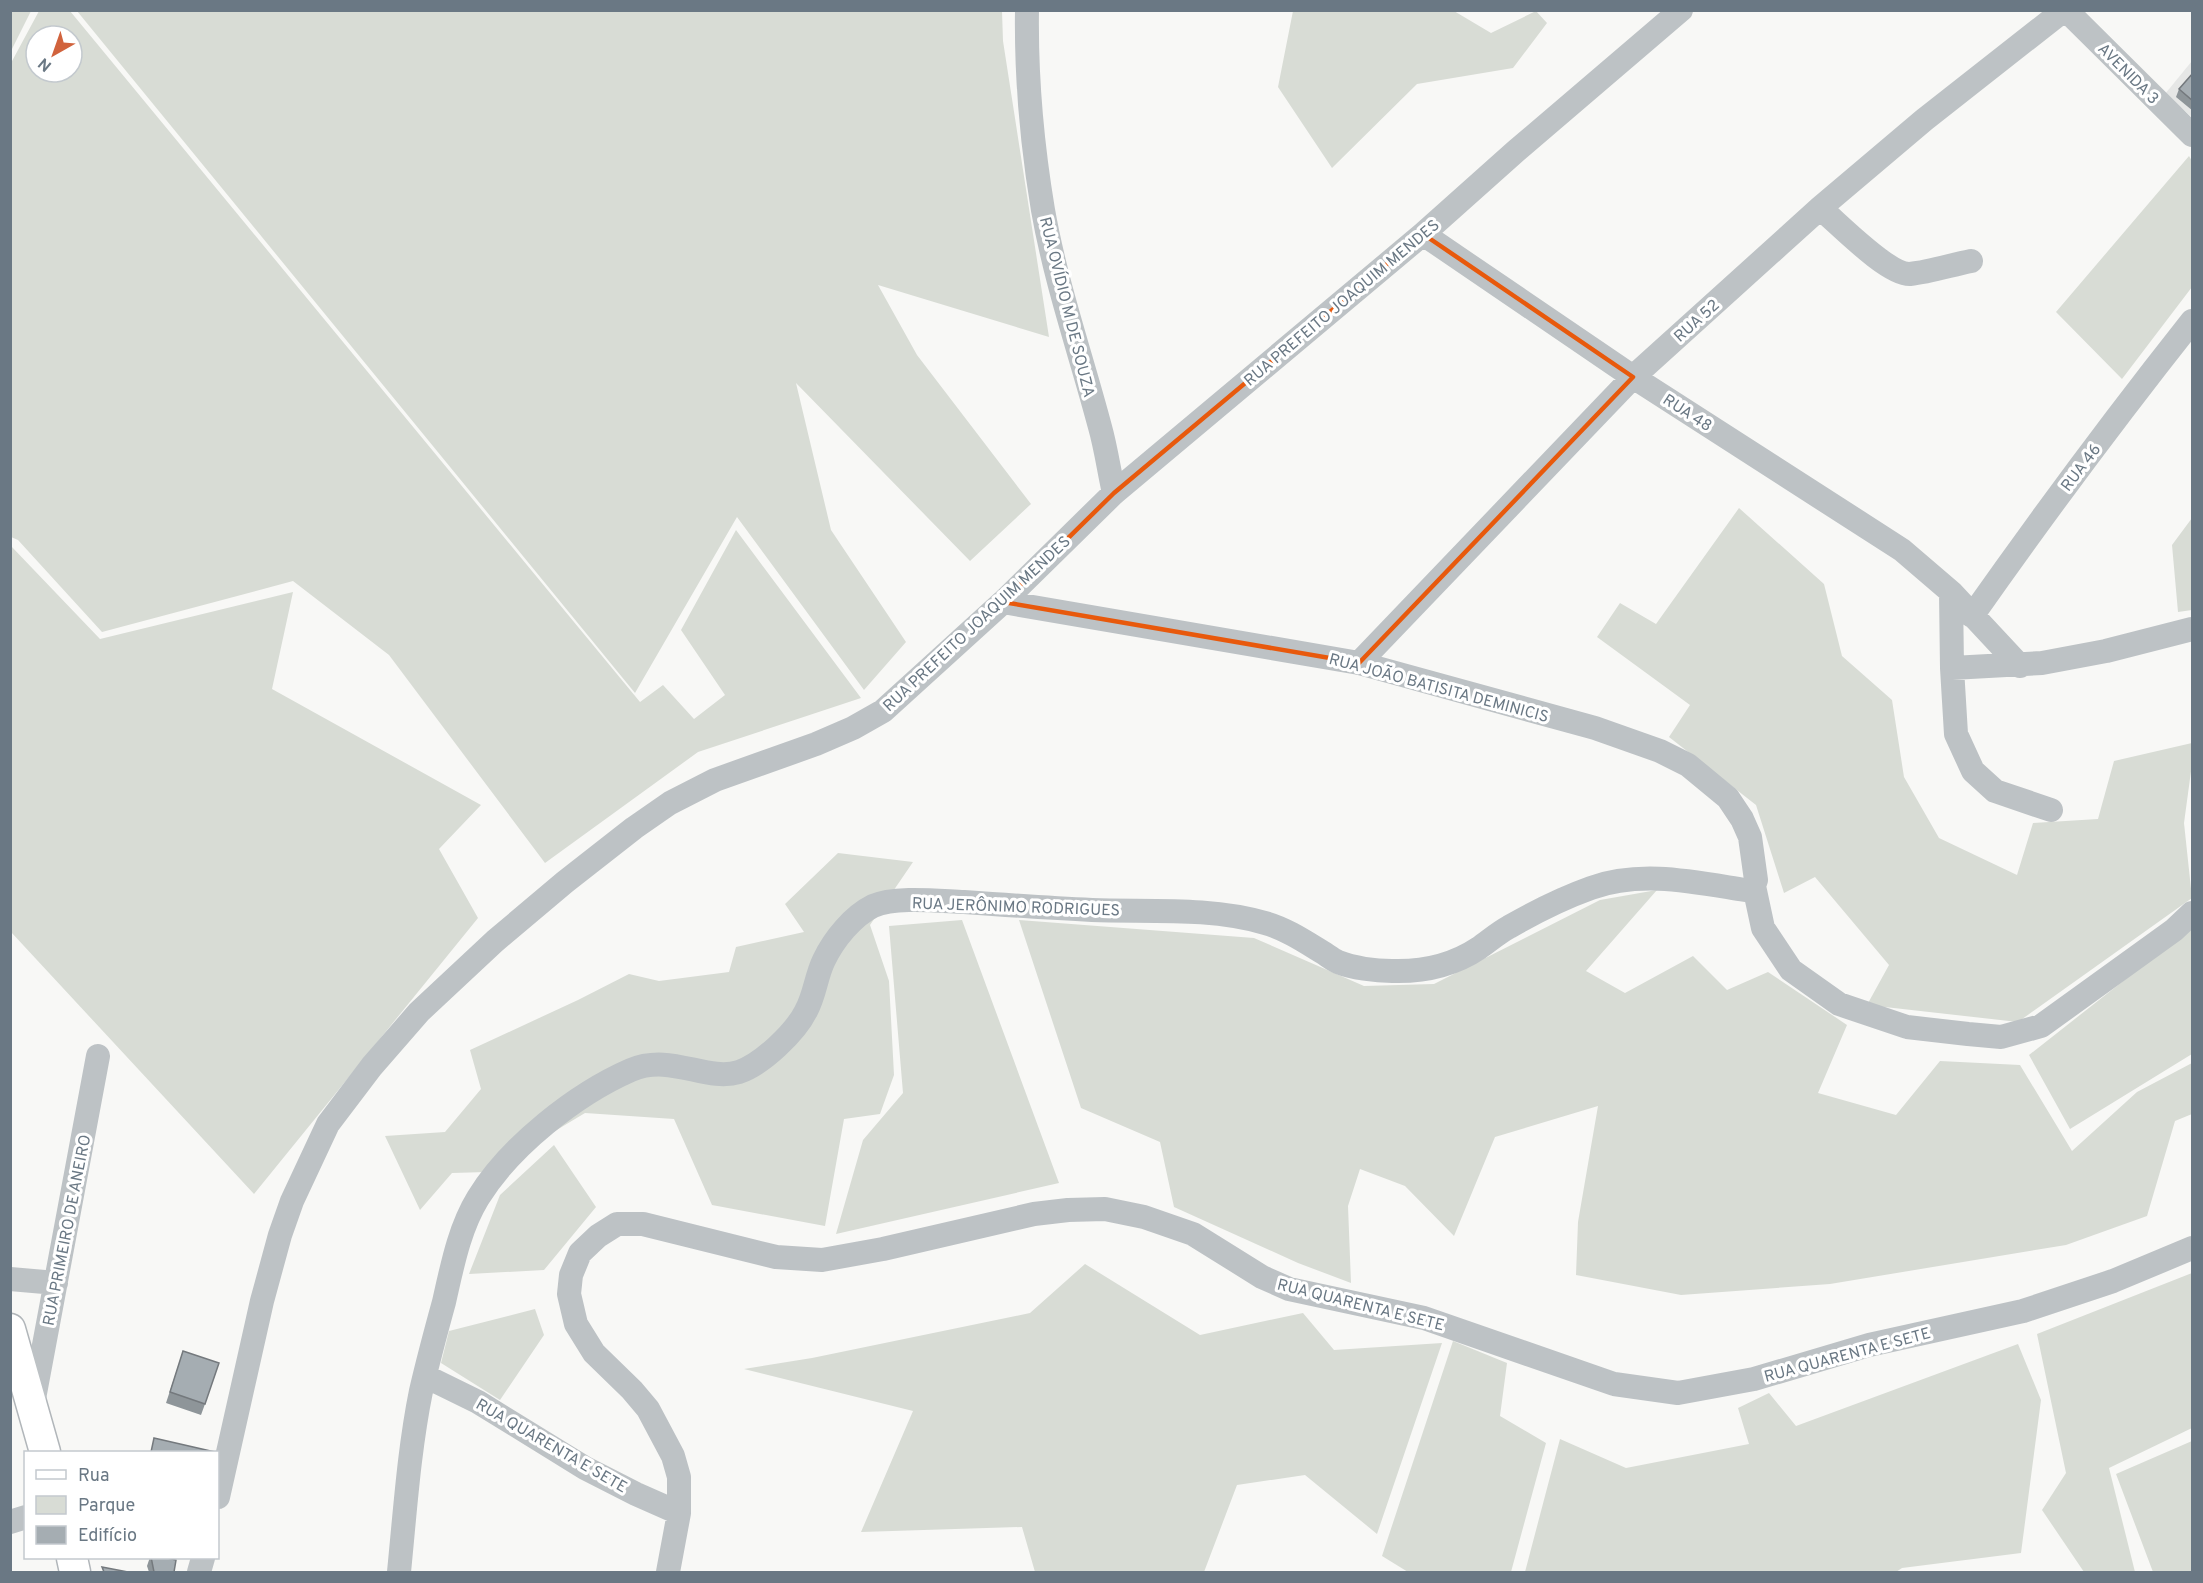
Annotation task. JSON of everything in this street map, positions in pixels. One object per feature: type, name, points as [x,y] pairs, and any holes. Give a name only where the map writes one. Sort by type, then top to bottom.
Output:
[{"type":"main road","points":[[10,1329],[45,1451]]},
{"type":"street","name":"RUA OVÍDIO M DE SOUZA","points":[[1027,10],[1026,58],[1033,136],[1044,211],[1059,278],[1101,429],[1114,493]]},
{"type":"street","name":"RUA PREFEITO JOAQUIM MENDES","points":[[219,1493],[262,1301],[292,1201],[328,1124],[372,1066],[419,1012],[495,941],[565,882],[670,803],[715,780],[816,744],[853,728],[883,711],[1003,602],[1114,493],[1423,234],[1681,10]]},
{"type":"street","name":"AVENIDA 3","points":[[2065,10],[2193,135]]},
{"type":"street","name":"RUA 52","points":[[1359,663],[1633,377],[1820,208],[1924,120],[2065,10]]},
{"type":"street","points":[[1820,208],[1883,263],[1898,272],[1909,274],[1971,261]]},
{"type":"street","name":"RUA 48","points":[[1423,234],[1633,377],[1902,550],[1951,592],[2020,666]]},
{"type":"street","name":"RUA 46","points":[[1972,616],[2144,381],[2193,321]]},
{"type":"street","points":[[1951,592],[1956,734],[1973,771],[1995,791],[2051,810]]},
{"type":"street","name":"RUA JOÃO BATISITA DEMINICIS","points":[[1003,602],[1359,663],[1596,728],[1660,751],[1688,765],[1728,798],[1742,819],[1750,837],[1756,880],[1754,886],[1763,928],[1791,970],[1839,1004],[1907,1027],[2001,1037],[2041,1026],[2174,930],[2193,913]]},
{"type":"street","points":[[1952,668],[2020,666],[2106,651],[2193,629]]},
{"type":"street","name":"RUA JERÔNIMO RODRIGUES","points":[[399,1572],[406,1497],[420,1394],[458,1243],[476,1201],[493,1176],[527,1139],[594,1089],[637,1067],[672,1064],[718,1075],[737,1072],[750,1066],[774,1049],[799,1023],[808,1009],[824,960],[837,939],[856,917],[877,904],[917,900],[1093,910],[1204,913],[1264,923],[1291,933],[1338,962],[1386,971],[1420,971],[1449,964],[1475,951],[1503,930],[1538,911],[1595,886],[1626,879],[1659,878],[1745,890],[1754,886]]},
{"type":"street","name":"RUA PRIMEIRO DE ANEIRO","points":[[33,1404],[98,1056]]},
{"type":"street","name":"RUA QUARENTA E SETE","points":[[668,1572],[679,1513],[679,1477],[673,1456],[648,1409],[594,1353],[576,1324],[569,1294],[570,1275],[580,1253],[598,1236],[617,1224],[643,1224],[776,1257],[822,1260],[883,1250],[1034,1215],[1068,1210],[1105,1209],[1144,1217],[1193,1234],[1262,1278],[1289,1288],[1424,1318],[1614,1384],[1677,1393],[1754,1379],[1869,1345],[2023,1311],[2113,1281],[2193,1248]]},
{"type":"street","points":[[10,1279],[56,1283]]},
{"type":"street","name":"RUA QUARENTA E SETE","points":[[425,1376],[478,1402],[585,1468],[679,1513]]},
{"type":"highlighted area","points":[[1423,234],[1633,377],[1359,663],[1003,602],[1114,493]]},
{"type":"shaded area","points":[[2192,61],[2192,117],[2165,94]]},
{"type":"green space","points":[[10,11],[31,11],[11,51]]},
{"type":"green space","points":[[39,11],[70,11],[81,24],[32,24]]},
{"type":"green space","points":[[77,11],[1002,11],[1003,41],[1049,337],[878,285],[917,355],[1031,504],[970,561],[796,383],[831,530],[906,642],[864,690],[737,517],[635,693]]},
{"type":"green space","points":[[1293,11],[1454,11],[1491,33],[1536,11],[1547,23],[1513,68],[1417,84],[1332,168],[1278,87]]},
{"type":"green space","points":[[84,28],[640,702],[663,685],[694,719],[725,695],[681,630],[736,530],[861,698],[698,752],[545,863],[389,655],[293,581],[102,632],[18,540],[11,537],[11,63],[24,39],[24,84],[84,84]]},
{"type":"green space","points":[[2189,156],[2192,161],[2192,287],[2122,379],[2056,312]]},
{"type":"green space","points":[[1739,508],[1824,584],[1842,656],[1892,700],[1904,777],[1939,838],[2017,875],[2033,823],[2098,819],[2114,761],[2192,743],[2192,764],[2184,823],[2192,898],[2018,1022],[1867,1005],[1889,965],[1815,877],[1784,893],[1756,805],[1669,737],[1690,705],[1597,637],[1620,603],[1656,624]]},
{"type":"green space","points":[[2192,518],[2192,610],[2178,612],[2172,545]]},
{"type":"green space","points":[[11,546],[100,639],[293,592],[272,689],[481,805],[439,849],[478,918],[254,1194],[11,932]]},
{"type":"green space","points":[[838,853],[913,862],[870,925],[889,981],[894,1075],[880,1114],[844,1119],[825,1226],[712,1205],[674,1119],[585,1113],[487,1172],[452,1173],[420,1210],[385,1136],[445,1132],[481,1089],[470,1050],[629,974],[659,981],[729,972],[736,947],[804,932],[785,904]]},
{"type":"green space","points":[[1657,890],[1586,971],[1625,993],[1693,956],[1727,990],[1768,972],[1847,1025],[1818,1093],[1896,1115],[1940,1061],[2020,1065],[2072,1151],[2137,1092],[2192,1063],[2192,1114],[2175,1121],[2147,1216],[2066,1245],[1830,1284],[1681,1295],[1576,1275],[1578,1222],[1598,1106],[1495,1137],[1454,1236],[1405,1186],[1360,1169],[1348,1206],[1351,1283],[1298,1263],[1174,1207],[1160,1142],[1081,1108],[1019,920],[1254,938],[1364,986],[1434,984],[1600,900]]},
{"type":"green space","points":[[962,920],[1059,1183],[836,1234],[863,1140],[903,1093],[889,926]]},
{"type":"green space","points":[[2192,927],[2192,1054],[2070,1129],[2029,1055]]},
{"type":"green space","points":[[554,1145],[596,1207],[544,1270],[469,1274],[500,1195]]},
{"type":"green space","points":[[1085,1264],[1200,1335],[1303,1313],[1334,1350],[1442,1343],[1377,1534],[1305,1475],[1237,1485],[1204,1572],[1035,1572],[1022,1527],[861,1532],[913,1411],[744,1369],[812,1358],[1030,1313]]},
{"type":"green space","points":[[2192,1273],[2192,1428],[2109,1468],[2135,1572],[2084,1572],[2042,1510],[2066,1473],[2037,1334]]},
{"type":"green space","points":[[535,1309],[544,1335],[500,1400],[441,1363],[449,1331]]},
{"type":"green space","points":[[1453,1341],[1507,1363],[1500,1416],[1546,1443],[1511,1572],[1408,1572],[1382,1556]]},
{"type":"green space","points":[[2018,1344],[2041,1400],[2021,1553],[1902,1568],[1896,1572],[1525,1572],[1560,1439],[1626,1468],[1749,1444],[1738,1408],[1769,1393],[1796,1426]]},
{"type":"green space","points":[[2192,1441],[2192,1572],[2153,1572],[2116,1474]]},
{"type":"building","points":[[2193,73],[2193,101],[2179,89]]},
{"type":"building","points":[[183,1351],[219,1363],[205,1404],[170,1392]]},
{"type":"building","points":[[154,1438],[211,1451],[151,1451]]},
{"type":"building","points":[[151,1559],[176,1560],[174,1572],[154,1572]]},
{"type":"building","points":[[102,1567],[128,1572],[104,1572]]}]
